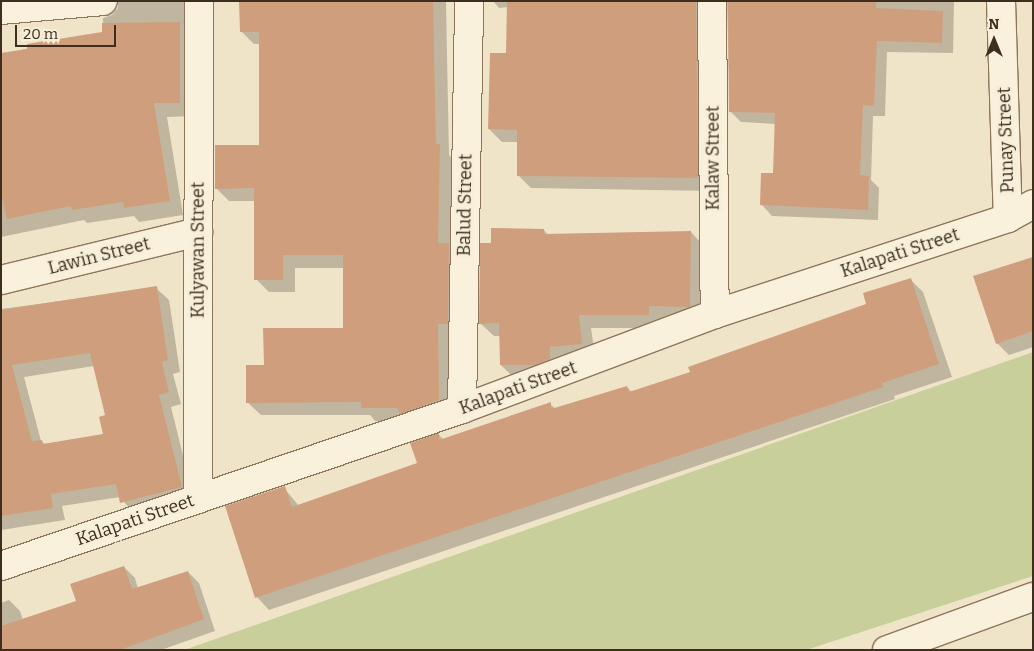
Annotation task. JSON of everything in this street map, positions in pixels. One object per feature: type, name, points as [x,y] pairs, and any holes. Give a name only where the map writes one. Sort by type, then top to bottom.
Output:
[{"type":"street","points":[[1,10],[103,1]]},
{"type":"street","name":"Kulyawan Street","points":[[198,499],[199,1]]},
{"type":"street","name":"Balud Street","points":[[462,409],[469,1]]},
{"type":"street","name":"Kalaw Street","points":[[712,1],[714,314]]},
{"type":"street","name":"Punay Street","points":[[1001,1],[1008,218]]},
{"type":"street","name":"Kalapati Street","points":[[1,566],[462,409],[714,314],[1008,218],[1033,204]]},
{"type":"street","name":"Lawin Street","points":[[1,280],[198,232]]},
{"type":"street","points":[[886,650],[1033,597]]},
{"type":"green space","points":[[1033,352],[1033,576],[806,650],[184,650]]},
{"type":"building","points":[[239,1],[433,1],[436,144],[440,144],[438,243],[449,243],[448,324],[438,324],[439,400],[400,414],[397,408],[361,408],[361,402],[246,403],[246,365],[264,365],[263,328],[343,328],[343,255],[283,255],[283,280],[254,280],[254,188],[215,189],[215,145],[259,145],[259,32],[240,32]]},
{"type":"building","points":[[507,1],[696,1],[698,178],[517,176],[517,130],[488,129],[490,53],[506,53]]},
{"type":"building","points":[[728,1],[876,1],[876,8],[943,11],[942,43],[877,41],[874,106],[863,105],[860,175],[869,176],[868,210],[760,205],[761,173],[773,173],[775,113],[729,112]]},
{"type":"building","points":[[180,22],[180,103],[154,103],[170,201],[124,208],[123,202],[72,210],[71,206],[7,219],[1,192],[1,53],[27,49],[27,44],[102,32],[102,23]]},
{"type":"building","points":[[491,228],[544,229],[544,234],[691,231],[690,307],[649,306],[649,315],[579,315],[582,344],[550,347],[550,359],[535,365],[500,365],[499,323],[479,324],[480,243],[491,243]]},
{"type":"building","points":[[1033,257],[1033,331],[996,344],[973,276]]},
{"type":"building","points":[[911,278],[939,364],[882,383],[883,387],[255,598],[225,506],[285,486],[292,507],[417,463],[410,443],[439,433],[439,440],[551,402],[551,409],[627,386],[629,392],[690,372],[688,367],[866,304],[863,293]]},
{"type":"building","points":[[157,286],[168,360],[162,362],[169,392],[159,395],[182,487],[120,503],[116,484],[51,494],[53,508],[1,516],[1,310]],"holes":[[[90,353],[105,415],[99,417],[103,434],[43,444],[42,440],[32,441],[12,365]]]},
{"type":"building","points":[[124,566],[132,589],[188,571],[204,619],[120,650],[1,650],[1,626],[76,601],[70,584]]}]
